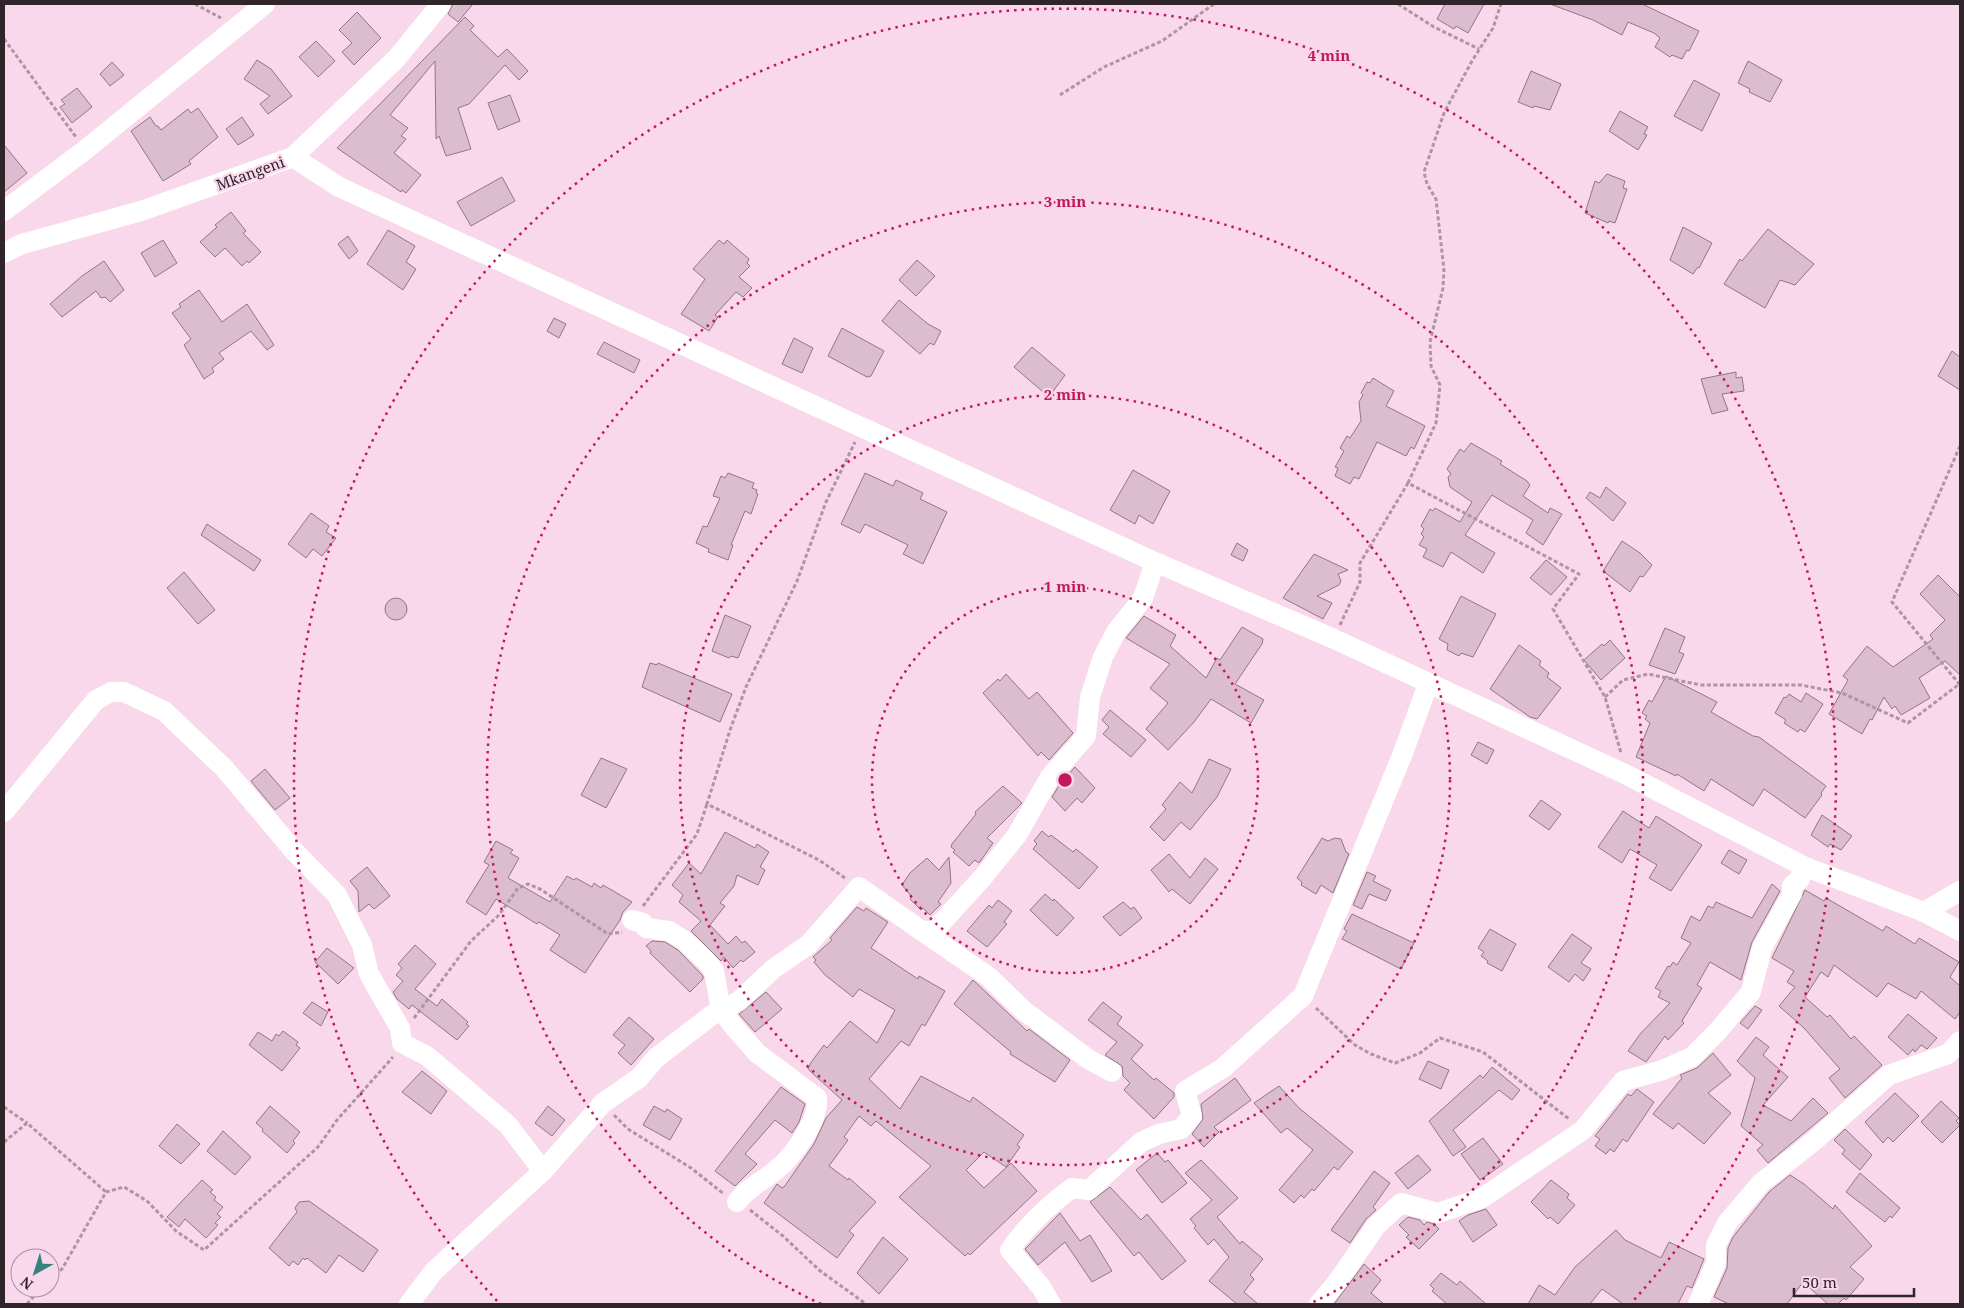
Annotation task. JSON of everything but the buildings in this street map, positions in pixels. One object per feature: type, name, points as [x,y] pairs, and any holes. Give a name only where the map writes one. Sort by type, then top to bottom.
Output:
[{"type":"street","points":[[4,211],[85,150],[265,4]]},
{"type":"street","name":"Mkangeni","points":[[4,253],[22,244],[141,211],[293,157],[396,58],[441,4]]},
{"type":"street","points":[[293,157],[338,187],[863,426],[1155,562],[1334,639],[1627,775],[1803,866],[1924,912],[1960,931]]},
{"type":"street","points":[[922,931],[934,931],[984,877],[1017,835],[1050,777],[1086,736],[1090,697],[1103,657],[1116,632],[1142,598],[1155,562]]},
{"type":"street","points":[[1051,1304],[1041,1287],[1010,1250],[1020,1234],[1053,1202],[1072,1188],[1089,1190],[1141,1142],[1159,1134],[1181,1129],[1192,1116],[1185,1091],[1223,1068],[1303,996],[1403,754],[1428,684]]},
{"type":"street","points":[[4,812],[96,700],[111,692],[124,692],[164,711],[224,768],[296,852],[337,895],[362,945],[369,974],[400,1028],[402,1043],[427,1056],[508,1125],[542,1171]]},
{"type":"street","points":[[1319,1304],[1338,1281],[1376,1226],[1401,1203],[1438,1213],[1482,1198],[1583,1130],[1623,1081],[1663,1070],[1692,1057],[1717,1032],[1750,992],[1762,948],[1792,894],[1792,886],[1800,879],[1803,866]]},
{"type":"street","points":[[408,1304],[434,1271],[542,1171],[603,1104],[639,1078],[663,1053],[712,1015],[739,1001],[773,969],[808,945],[859,886],[989,977],[1024,1010],[1088,1059],[1112,1072]]},
{"type":"street","points":[[1924,912],[1960,891]]},
{"type":"street","points":[[632,920],[643,923],[646,928],[669,931],[684,941],[706,961],[714,971],[721,1010],[757,1053],[817,1098],[818,1107],[808,1129],[789,1159],[774,1172],[757,1181],[737,1202]]},
{"type":"street","points":[[1698,1304],[1716,1263],[1716,1245],[1727,1223],[1761,1183],[1814,1141],[1889,1075],[1948,1054],[1960,1041]]},
{"type":"path","points":[[196,4],[237,27]]},
{"type":"path","points":[[1060,95],[1104,67],[1162,41],[1214,4]]},
{"type":"path","points":[[1398,4],[1434,27],[1479,50]]},
{"type":"path","points":[[1334,639],[1360,582],[1360,563],[1408,483],[1436,423],[1440,385],[1431,366],[1430,342],[1443,288],[1444,270],[1436,199],[1427,184],[1424,172],[1444,112],[1493,28],[1501,4]]},
{"type":"path","points":[[4,39],[85,150]]},
{"type":"path","points":[[60,1270],[106,1192],[124,1186],[147,1201],[176,1232],[204,1250],[318,1147],[337,1120],[390,1062],[414,1019],[452,966],[471,941],[499,915],[518,888],[528,884],[540,889],[608,934],[622,932],[697,834],[730,730],[746,687],[797,581],[826,502],[863,426]]},
{"type":"path","points":[[1605,698],[1623,680],[1648,674],[1701,684],[1802,686],[1842,693],[1908,723],[1959,685],[1892,602],[1960,446]]},
{"type":"path","points":[[1408,483],[1578,574],[1554,609],[1605,698],[1627,775]]},
{"type":"path","points":[[707,804],[819,860],[859,886]]},
{"type":"path","points":[[1303,996],[1354,1045],[1395,1063],[1420,1053],[1440,1038],[1483,1052],[1583,1130]]},
{"type":"path","points":[[4,1107],[28,1123],[106,1192]]},
{"type":"path","points":[[4,1142],[28,1123]]}]
